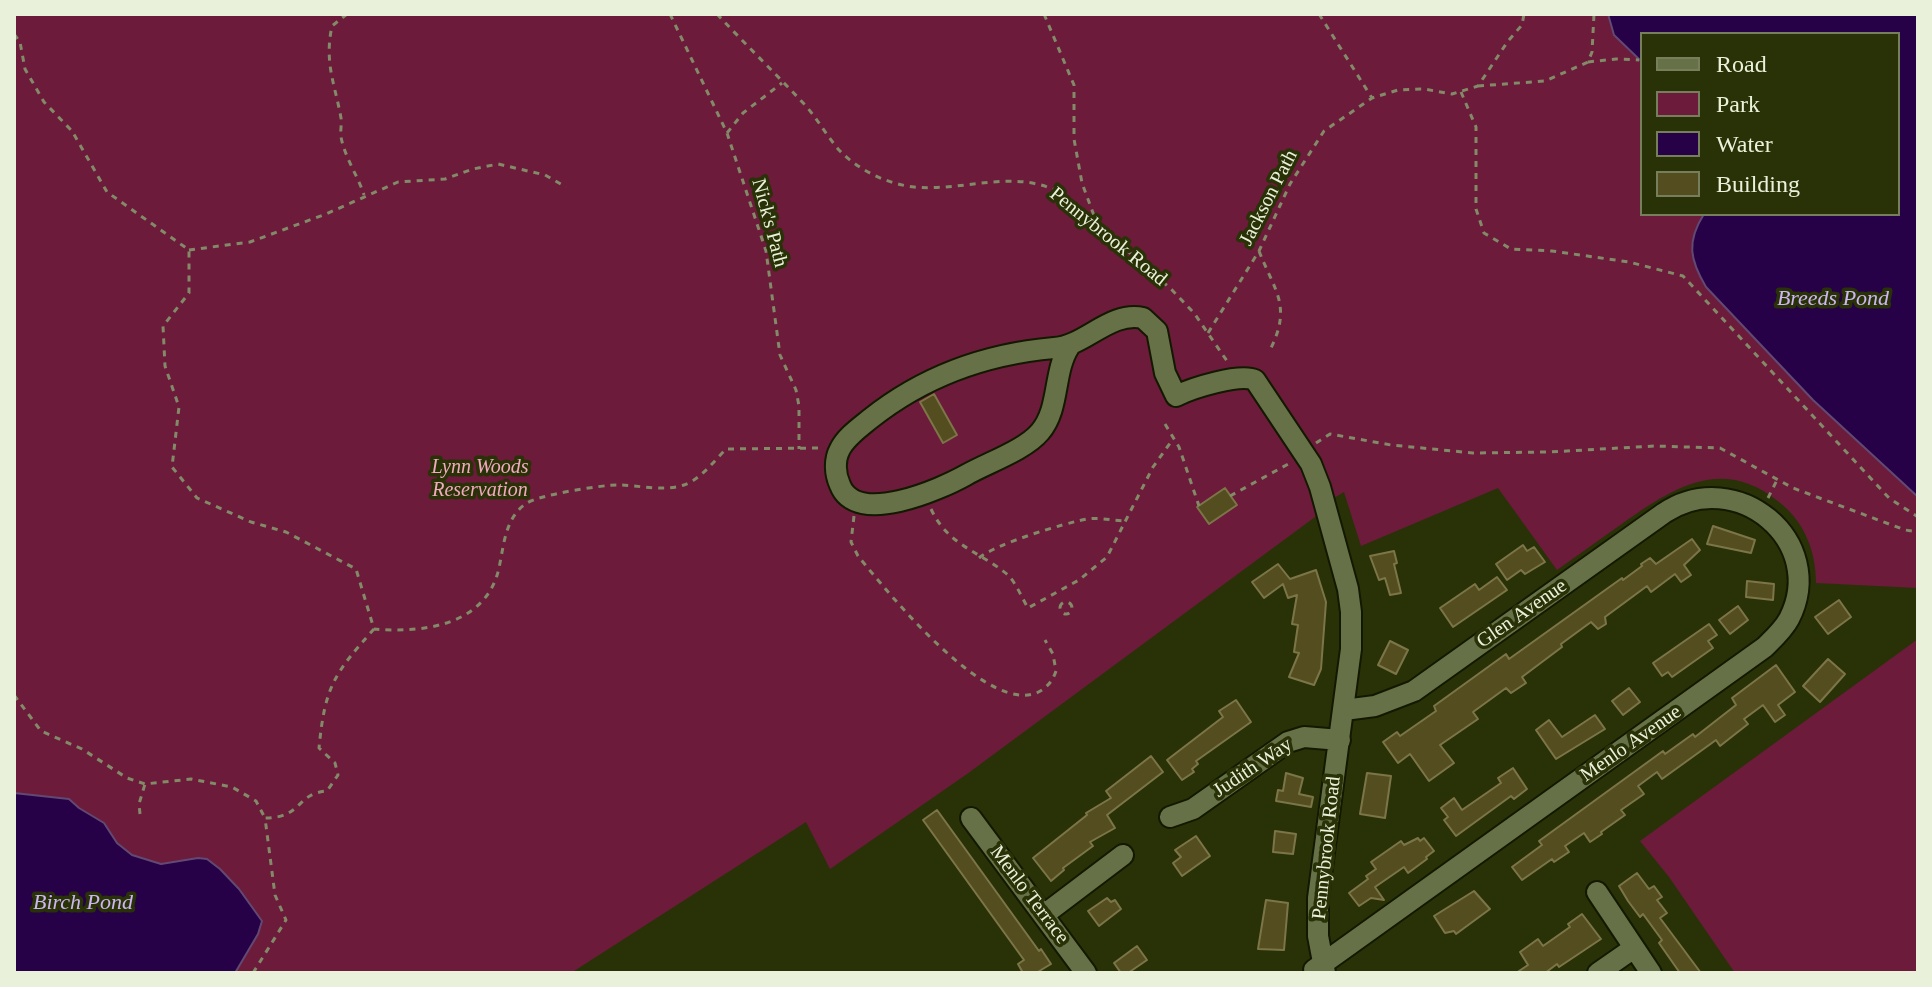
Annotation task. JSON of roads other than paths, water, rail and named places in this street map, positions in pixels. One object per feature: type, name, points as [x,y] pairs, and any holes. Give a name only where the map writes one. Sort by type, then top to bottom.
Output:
[{"type":"street","name":"Pennybrook Road","points":[[1069,347],[1060,367],[1049,416],[1036,436],[951,484],[925,495],[880,503],[857,501],[844,492],[839,482],[836,464],[845,441],[874,416],[923,383],[963,366],[1006,354],[1069,347],[1124,318],[1139,317],[1157,331],[1165,373],[1176,396],[1233,370],[1255,380],[1304,454],[1325,503],[1350,598],[1351,649],[1318,898],[1319,970]]},
{"type":"street","name":"Menlo Avenue","points":[[1319,970],[1751,659],[1786,624],[1793,610],[1797,572],[1783,535],[1761,513],[1728,498],[1693,499]]},
{"type":"street","name":"Glen Avenue","points":[[1344,710],[1375,706],[1414,691],[1664,513],[1693,499]]},
{"type":"street","name":"Judith Way","points":[[1170,817],[1193,809],[1292,740],[1308,737],[1340,740]]},
{"type":"street","name":"Menlo Terrace","points":[[971,818],[1086,973]]},
{"type":"street","points":[[1045,914],[1123,855]]},
{"type":"street","points":[[1597,892],[1651,973]]},
{"type":"street","points":[[1598,973],[1634,948]]},
{"type":"water","name":"Breeds Pond","points":[[1608,14],[1918,14],[1918,497],[1813,400],[1706,287],[1696,268],[1692,251],[1694,233],[1703,216],[1900,216],[1900,32],[1640,32],[1640,60],[1614,35]]},
{"type":"water","name":"Birch Pond","points":[[14,793],[69,799],[104,823],[117,843],[132,855],[161,864],[207,859],[220,869],[262,921],[258,934],[235,973],[14,973]]},
{"type":"park label","name":"Lynn Woods Reservation","points":[[480,480]]}]
